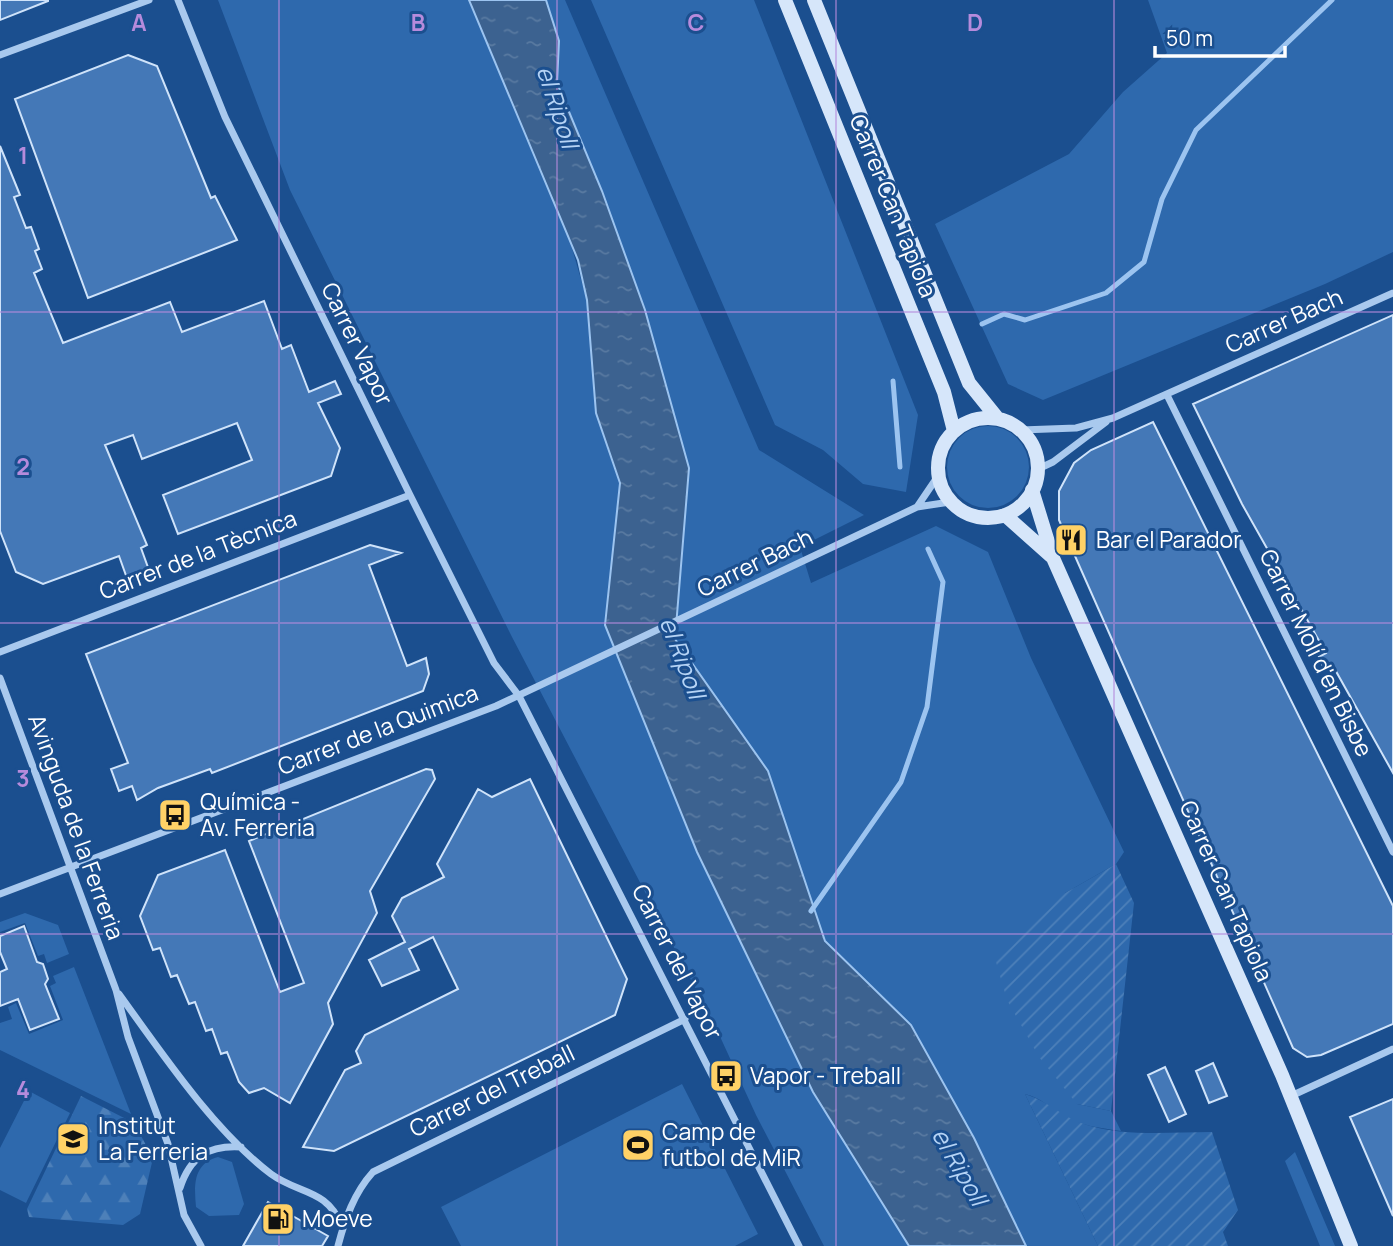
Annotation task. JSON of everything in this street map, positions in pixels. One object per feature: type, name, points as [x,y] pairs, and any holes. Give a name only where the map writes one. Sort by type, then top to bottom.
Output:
[{"type":"street","points":[[0,55],[149,0]]},
{"type":"street","name":"Carrer Vapor","points":[[178,0],[225,117],[410,495],[494,663],[519,696]]},
{"type":"street","name":"Carrer Can Tapiola","points":[[785,0],[944,392],[954,431]]},
{"type":"street","name":"Carrer Can Tapiola","points":[[814,0],[969,383],[998,419]]},
{"type":"street","name":"Carrer Bach","points":[[1021,430],[1076,428],[1113,418],[1393,293]]},
{"type":"street","name":"Carrer Molí d'en Bisbe","points":[[1167,396],[1393,851]]},
{"type":"street","points":[[982,418],[998,419],[1021,430],[1036,455],[1038,469],[1032,491],[1016,509],[1005,515],[980,517],[968,514],[950,502],[938,476],[940,451],[954,431],[967,422],[982,418]]},
{"type":"street","name":"Carrer Bach","points":[[1038,469],[1053,463],[1113,418]]},
{"type":"street","points":[[917,507],[938,476]]},
{"type":"street","name":"Carrer Can Tapiola","points":[[1032,491],[1053,558],[1291,1096],[1351,1246]]},
{"type":"street","name":"Carrer de la Tècnica","points":[[0,652],[410,495]]},
{"type":"street","name":"Carrer Bach","points":[[534,690],[917,507],[950,502]]},
{"type":"street","name":"Carrer Can Tapiola","points":[[1005,515],[1053,558]]},
{"type":"street","name":"Avinguda de la Ferreria","points":[[0,678],[116,990],[128,1037],[169,1144],[184,1215],[201,1246]]},
{"type":"street","name":"Carrer de la Quimica","points":[[0,894],[534,690]]},
{"type":"street","name":"Carrer del Vapor","points":[[519,696],[799,1246]]},
{"type":"street","name":"Avinguda de la Ferreria","points":[[116,990],[172,1066],[241,1147],[274,1176],[326,1201],[342,1226]]},
{"type":"street","name":"Carrer del Treball","points":[[342,1226],[361,1185],[373,1172],[685,1019]]},
{"type":"street","points":[[1291,1096],[1393,1049]]},
{"type":"street","points":[[180,1188],[185,1172],[203,1152],[226,1146],[241,1147]]},
{"type":"street","points":[[338,1246],[342,1226]]},
{"type":"green space","points":[[218,0],[469,0],[565,224],[587,300],[596,413],[620,483],[605,625],[697,852],[813,1092],[909,1246],[824,1246],[756,1115],[717,1030],[512,637],[290,190]]},
{"type":"green space","points":[[546,0],[565,0],[759,450],[864,515],[800,547],[811,583],[936,526],[988,552],[1031,658],[1124,852],[1116,864],[1065,893],[1077,1104],[1111,1111],[1121,1131],[1077,1122],[1025,1094],[1098,1246],[1026,1246],[974,1138],[911,1025],[825,941],[768,771],[675,639],[689,468],[645,310],[602,191],[557,83],[559,41]]},
{"type":"green space","points":[[591,0],[754,0],[918,415],[906,492],[863,484],[823,450],[775,425]]},
{"type":"green space","points":[[1148,0],[1393,0],[1393,252],[1325,284],[1043,400],[1008,384],[935,224],[1069,154],[1123,92],[1167,53]]},
{"type":"green space","points":[[988,426],[1004,429],[1017,438],[1026,451],[1029,467],[1026,483],[1017,496],[1004,505],[988,508],[972,505],[959,496],[950,483],[947,467],[950,451],[959,438],[972,429]]},
{"type":"green space","points":[[1116,864],[1134,903],[1111,1111],[1077,1104],[1039,1057],[1007,1000],[994,955],[1065,893]]},
{"type":"green space","points":[[25,913],[58,925],[69,954],[47,963],[44,954],[38,956],[25,923],[0,932],[0,922]]},
{"type":"green space","points":[[74,967],[131,1114],[0,1050],[0,1023],[12,1019],[8,1007],[16,1003],[29,1034],[63,1020],[50,986],[56,983],[53,976]]},
{"type":"green space","name":"Camp de futbol de MiR","points":[[682,1084],[758,1234],[735,1246],[461,1246],[441,1207]]},
{"type":"green space","points":[[29,1091],[70,1113],[26,1203],[0,1190],[0,1148]]},
{"type":"green space","points":[[1025,1094],[1078,1122],[1102,1129],[1149,1133],[1212,1132],[1238,1210],[1223,1232],[1228,1246],[1098,1246]]},
{"type":"green space","points":[[81,1096],[134,1123],[153,1158],[140,1214],[123,1225],[29,1217],[27,1209]]},
{"type":"green space","points":[[1295,1152],[1335,1246],[1320,1246],[1285,1161]]},
{"type":"green space","points":[[218,1157],[232,1162],[244,1204],[239,1215],[209,1216],[196,1207],[197,1176],[204,1165]]},
{"type":"water","name":"el Ripoll","points":[[469,0],[546,0],[559,41],[557,83],[602,191],[645,310],[689,468],[675,639],[768,771],[825,941],[911,1025],[974,1138],[1026,1246],[909,1246],[813,1092],[697,852],[605,625],[620,483],[596,413],[587,300],[578,260]]},
{"type":"building","points":[[0,0],[48,0],[48,1],[0,20]]},
{"type":"building","points":[[128,55],[157,66],[211,198],[215,196],[237,240],[88,298],[15,99]]},
{"type":"building","points":[[0,146],[20,195],[14,197],[26,228],[31,227],[39,249],[35,251],[42,269],[34,273],[63,343],[170,302],[182,332],[264,301],[282,349],[291,345],[309,392],[335,381],[341,394],[318,403],[340,448],[331,476],[178,534],[163,495],[252,460],[237,423],[142,459],[133,435],[105,445],[147,545],[141,548],[150,573],[128,581],[119,556],[43,584],[16,572],[0,531]]},
{"type":"building","points":[[1393,315],[1393,773],[1333,666],[1325,671],[1319,657],[1326,653],[1242,504],[1193,404]]},
{"type":"building","points":[[1153,422],[1393,906],[1393,1024],[1321,1055],[1307,1057],[1293,1048],[1059,520],[1059,491],[1074,463],[1091,450]]},
{"type":"building","points":[[370,545],[401,553],[369,565],[407,666],[426,658],[429,674],[423,691],[212,773],[210,769],[158,788],[137,800],[132,786],[119,791],[111,769],[128,763],[86,654]]},
{"type":"building","points":[[426,769],[432,770],[435,779],[370,891],[377,913],[328,1003],[333,1024],[290,1103],[264,1088],[249,1093],[239,1082],[227,1052],[221,1054],[212,1029],[206,1031],[195,1002],[189,1004],[177,975],[171,977],[160,948],[153,950],[140,916],[158,875],[225,850],[280,992],[304,983],[249,841]]},
{"type":"building","points":[[530,779],[627,979],[615,1015],[334,1151],[303,1147],[345,1070],[361,1063],[356,1051],[365,1035],[458,989],[433,937],[409,949],[419,970],[382,986],[369,960],[405,942],[392,916],[402,898],[444,877],[437,864],[478,789],[492,797]]},
{"type":"building","points":[[24,926],[37,962],[43,964],[48,979],[45,984],[59,1019],[30,1030],[18,999],[0,1006],[0,972],[7,969],[0,952],[0,936]]},
{"type":"building","points":[[1213,1063],[1227,1096],[1209,1103],[1196,1071]]},
{"type":"building","points":[[1165,1067],[1186,1114],[1169,1122],[1148,1075]]},
{"type":"building","points":[[1393,1099],[1393,1216],[1350,1117]]},
{"type":"building","name":"Moeve","points":[[268,1202],[328,1236],[322,1246],[243,1246]]},
{"type":"waterway","points":[[982,324],[1004,314],[1025,320],[1106,293],[1144,262],[1162,199],[1196,130],[1332,0]]},
{"type":"waterway","points":[[893,381],[900,467]]},
{"type":"waterway","points":[[811,911],[901,782],[927,707],[943,582],[928,549]]},
{"type":"place","name":"Bar el Parador","points":[[1071,540]]},
{"type":"place","name":"Química - Av. Ferreria","points":[[175,815]]},
{"type":"place","name":"Vapor - Treball","points":[[726,1076]]},
{"type":"place","name":"Institut La Ferreria","points":[[73,1139]]},
{"type":"place","name":"Camp de futbol de MiR","points":[[638,1145]]},
{"type":"place","name":"Moeve","points":[[278,1219]]}]
